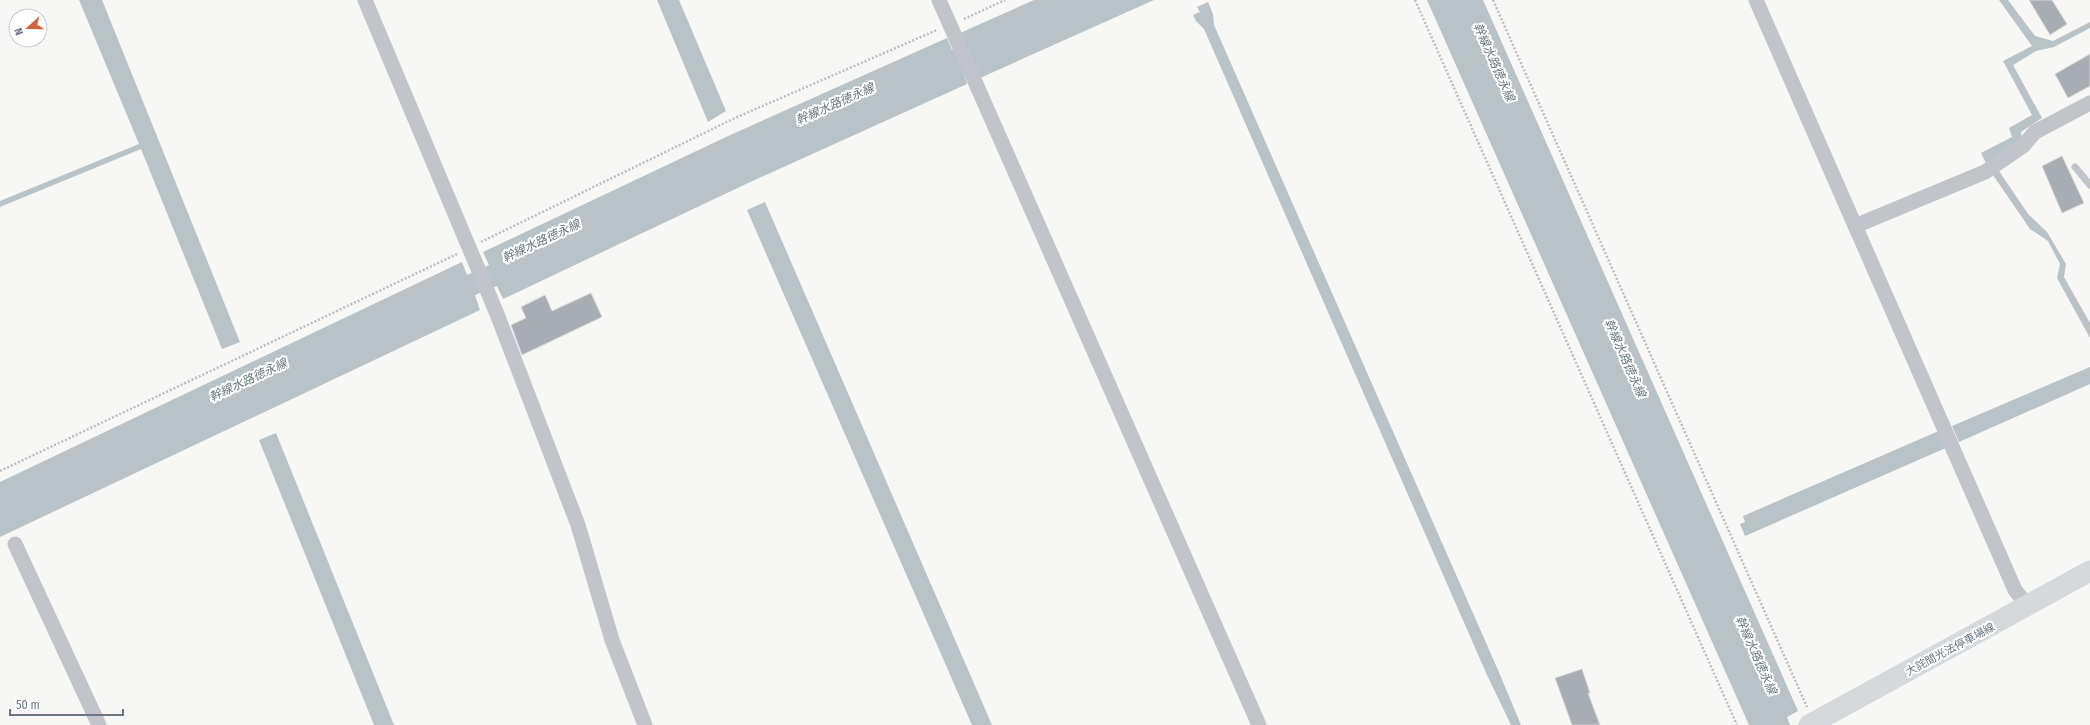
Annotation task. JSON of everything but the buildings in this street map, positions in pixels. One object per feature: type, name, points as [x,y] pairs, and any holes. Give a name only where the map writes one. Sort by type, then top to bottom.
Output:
[{"type":"main road","name":"大詫間光法停車場線","points":[[1812,724],[2090,571]]},
{"type":"street","points":[[365,0],[489,296],[578,525],[612,640],[645,725]]},
{"type":"street","points":[[939,0],[1259,725]]},
{"type":"street","points":[[1756,0],[2016,590],[2027,605]]},
{"type":"street","points":[[1855,226],[1985,172],[2023,146],[2035,132],[2090,103]]},
{"type":"street","points":[[15,544],[100,725]]},
{"type":"lane","points":[[2075,167],[2090,185]]},
{"type":"path","points":[[0,471],[469,248],[735,118],[1005,0]]},
{"type":"path","points":[[1415,0],[1737,725]]},
{"type":"path","points":[[1493,0],[1812,724]]},
{"type":"water","points":[[79,0],[102,0],[240,342],[222,349],[141,149],[0,207],[0,201],[139,144]]},
{"type":"water","points":[[657,0],[679,0],[726,111],[708,122]]},
{"type":"water","name":"幹線水路徳永線","points":[[1034,0],[1154,0],[980,78],[975,67],[963,72],[967,84],[746,184],[503,299],[497,286],[475,295],[480,310],[0,537],[0,482],[462,262],[467,275],[489,265],[483,252],[726,137],[947,38],[952,50],[965,44],[960,33]]},
{"type":"water","name":"幹線水路徳永線","points":[[1427,0],[1483,0],[1798,711],[1787,717],[1790,725],[1749,725]]},
{"type":"water","points":[[1999,0],[2008,0],[2035,36],[2053,41],[2090,22],[2090,28],[2054,47],[2036,51],[2013,65],[2042,118],[2021,132],[2022,139],[1986,163],[1981,153],[2012,137],[2009,128],[2032,115],[2003,61],[2032,46]]},
{"type":"water","points":[[1208,2],[1213,14],[1214,25],[1521,725],[1511,725],[1487,675],[1204,29],[1196,21],[1193,15],[1200,12],[1197,7]]},
{"type":"water","points":[[1999,171],[2028,214],[2047,232],[2066,264],[2064,277],[2090,323],[2090,338],[2057,278],[2060,264],[2048,241],[2030,229],[1993,175]]},
{"type":"water","points":[[765,202],[992,725],[972,725],[747,210]]},
{"type":"water","points":[[2090,367],[2090,384],[1959,442],[1952,426]]},
{"type":"water","points":[[1941,430],[1948,447],[1745,536],[1740,524],[1745,522],[1743,516]]},
{"type":"water","points":[[276,433],[394,725],[374,725],[259,440]]}]
